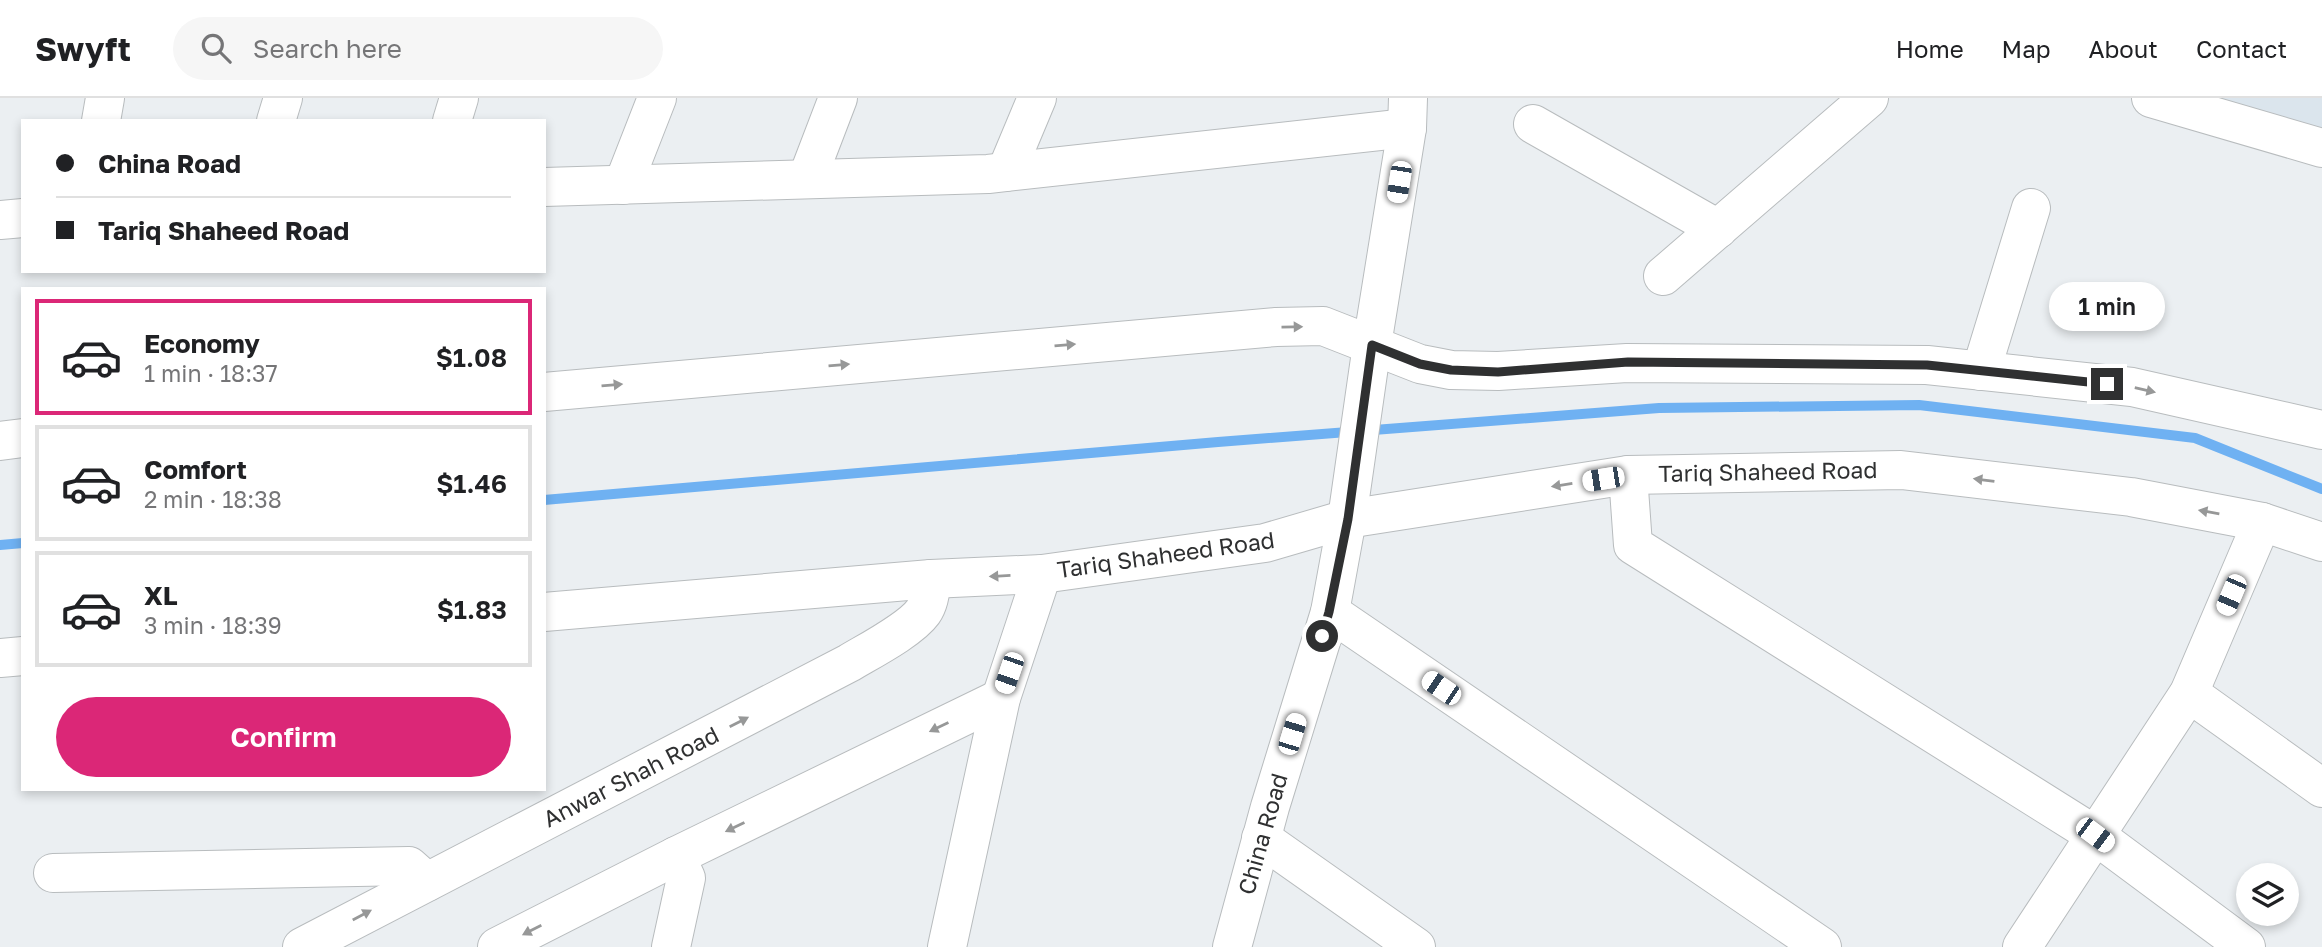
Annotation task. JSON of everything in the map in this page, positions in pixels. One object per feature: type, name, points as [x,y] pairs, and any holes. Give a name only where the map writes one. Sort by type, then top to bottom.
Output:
[{"type":"street","points":[[100,119],[105,98]]},
{"type":"street","points":[[277,119],[283,98]]},
{"type":"street","points":[[453,119],[458,98]]},
{"type":"street","points":[[624,185],[657,98]]},
{"type":"street","points":[[807,179],[838,98]]},
{"type":"street","points":[[1006,172],[1037,98]]},
{"type":"street","points":[[1663,276],[1869,98]]},
{"type":"street","points":[[2151,98],[2322,148]]},
{"type":"street","points":[[546,187],[1006,172],[1408,113],[1372,345]]},
{"type":"street","points":[[1533,124],[1718,229]]},
{"type":"street","points":[[1981,370],[2031,208]]},
{"type":"street","points":[[0,220],[21,218]]},
{"type":"street","points":[[546,391],[1276,327],[1323,326],[1420,364],[1451,370],[1498,372],[1628,362],[1927,365],[2132,387],[2322,430]]},
{"type":"street","name":"China Road","points":[[1232,947],[1261,838],[1329,612],[1372,345]]},
{"type":"street","points":[[0,440],[21,439]]},
{"type":"street","name":"Tariq Shaheed Road","points":[[546,612],[931,579],[1042,574],[1265,543],[1349,501],[1628,475],[1901,470],[2131,497],[2262,522],[2322,542]]},
{"type":"street","points":[[1628,475],[1633,545],[2095,835],[2246,947]]},
{"type":"street","points":[[2022,947],[2189,693],[2262,522]]},
{"type":"street","points":[[947,947],[1000,698],[1042,574]]},
{"type":"street","name":"Anwar Shah Road","points":[[302,947],[849,663],[924,611],[930,596],[931,579]]},
{"type":"street","points":[[1329,612],[1822,947]]},
{"type":"street","points":[[0,658],[21,656]]},
{"type":"street","points":[[2189,693],[2322,788]]},
{"type":"street","points":[[498,947],[676,856],[1000,698]]},
{"type":"street","points":[[1261,838],[1416,947]]},
{"type":"street","points":[[671,947],[685,878],[676,856]]},
{"type":"street","points":[[52,873],[409,866],[427,881]]},
{"type":"shaded area","points":[[2170,98],[2322,98],[2322,139]]},
{"type":"waterway","points":[[546,500],[1218,442],[1659,408],[1919,405],[2195,438],[2322,489]]},
{"type":"waterway","points":[[0,545],[21,543]]},
{"type":"route","points":[[1322,636],[1348,519],[1372,345],[1420,364],[1451,370],[1498,372],[1628,362],[1927,365],[2107,384]]}]
